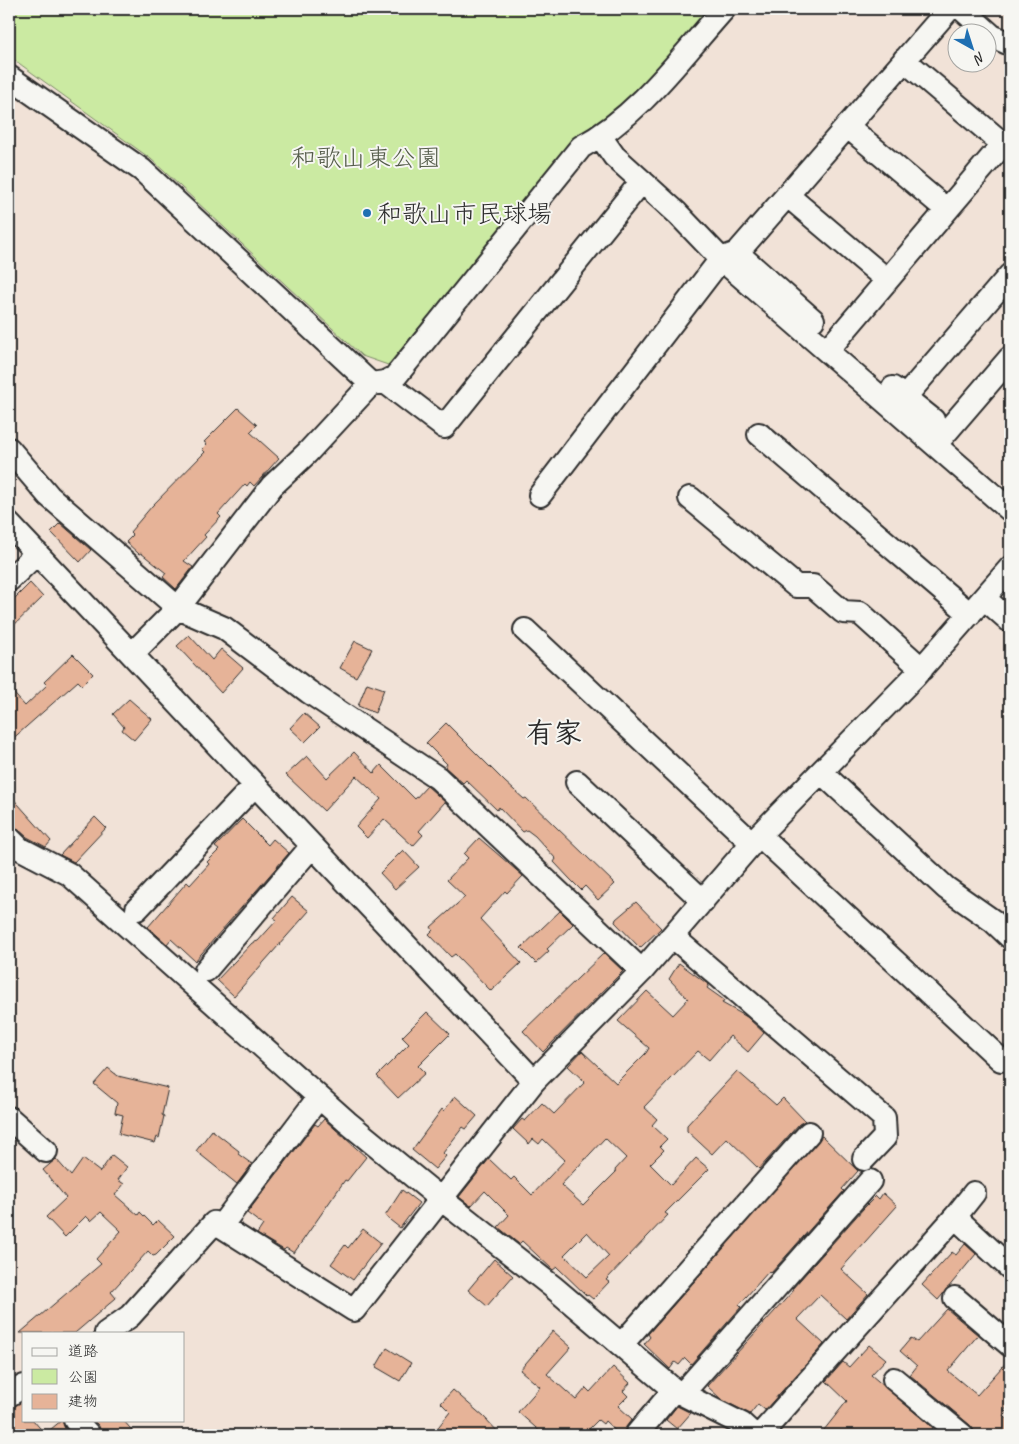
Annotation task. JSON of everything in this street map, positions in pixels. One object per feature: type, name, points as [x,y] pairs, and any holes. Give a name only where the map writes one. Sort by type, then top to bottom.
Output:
[{"type":"street","points":[[132,654],[178,608],[272,486],[378,383],[395,377],[581,147],[630,114],[724,9]]},
{"type":"street","points":[[540,495],[729,256],[787,195],[948,9]]},
{"type":"street","points":[[962,9],[992,36],[1010,44]]},
{"type":"street","points":[[827,351],[1003,144],[904,60]]},
{"type":"street","points":[[9,77],[142,170],[378,383],[444,427],[642,181]]},
{"type":"street","points":[[847,126],[947,210]]},
{"type":"street","points":[[600,136],[614,156],[677,213],[729,256],[817,323]]},
{"type":"street","points":[[787,195],[887,280]]},
{"type":"street","points":[[729,256],[827,351],[1010,510]]},
{"type":"street","points":[[905,397],[1010,275]]},
{"type":"street","points":[[936,444],[1010,358]]},
{"type":"street","points":[[868,368],[933,420]]},
{"type":"street","points":[[759,434],[977,606],[1010,621]]},
{"type":"street","points":[[9,449],[49,496],[178,608],[224,628],[309,692],[438,778],[642,971]]},
{"type":"street","points":[[690,498],[796,586],[813,586],[842,612],[860,613],[922,669]]},
{"type":"street","points":[[9,524],[534,1081]]},
{"type":"street","points":[[9,580],[37,554]]},
{"type":"street","points":[[107,1332],[130,1316],[214,1223],[354,1310],[534,1081],[642,971],[756,839],[922,669],[1010,568]]},
{"type":"street","points":[[525,630],[1001,1060]]},
{"type":"street","points":[[821,772],[946,888],[993,921],[1010,937]]},
{"type":"street","points":[[577,782],[703,900]]},
{"type":"street","points":[[137,909],[255,785]]},
{"type":"street","points":[[9,838],[19,848],[70,874],[319,1097],[441,1199],[553,1287],[678,1392],[742,1424],[754,1435]]},
{"type":"street","points":[[206,970],[312,846]]},
{"type":"street","points":[[636,1435],[678,1392],[867,1170],[885,1137],[884,1118],[672,936]]},
{"type":"street","points":[[221,1226],[319,1097]]},
{"type":"street","points":[[9,1118],[46,1151]]},
{"type":"street","points":[[621,1346],[809,1133]]},
{"type":"street","points":[[760,1435],[955,1217],[974,1193]]},
{"type":"street","points":[[955,1217],[1010,1268]]},
{"type":"street","points":[[955,1298],[1010,1344]]},
{"type":"street","points":[[894,1378],[962,1435]]},
{"type":"street","points":[[9,1395],[22,1387]]},
{"type":"street","points":[[77,1422],[90,1435]]},
{"type":"green space","name":"和歌山市民球場","points":[[9,9],[712,9],[629,102],[558,159],[388,365],[362,356],[151,159],[9,56]]},
{"type":"building","points":[[238,408],[257,425],[250,432],[279,458],[254,486],[250,482],[247,486],[245,484],[218,514],[221,517],[184,561],[193,567],[176,589],[163,577],[166,573],[141,553],[139,554],[126,542],[133,535],[130,532],[152,506],[205,452],[202,449],[207,444],[204,442]]},
{"type":"building","points":[[60,523],[91,550],[80,562],[51,532]]},
{"type":"building","points":[[30,583],[43,597],[9,630],[9,604]]},
{"type":"building","points":[[189,635],[212,660],[221,649],[243,668],[221,693],[177,646]]},
{"type":"building","points":[[355,641],[372,649],[356,677],[340,668]]},
{"type":"building","points":[[73,654],[93,674],[82,685],[78,681],[9,742],[9,688],[25,706],[47,685],[44,682]]},
{"type":"building","points":[[367,683],[384,689],[375,713],[358,706]]},
{"type":"building","points":[[129,699],[152,719],[134,740],[122,730],[124,727],[113,714]]},
{"type":"building","points":[[304,713],[320,727],[305,742],[290,728]]},
{"type":"building","points":[[446,723],[505,782],[524,799],[526,798],[615,884],[598,900],[585,886],[581,890],[554,862],[556,859],[535,836],[527,830],[523,832],[499,807],[497,810],[466,780],[463,783],[445,767],[447,764],[426,743]]},
{"type":"building","points":[[354,752],[374,773],[381,765],[415,799],[427,786],[445,802],[419,831],[423,835],[413,846],[384,819],[367,838],[356,827],[381,799],[356,776],[324,811],[286,775],[307,756],[327,778]]},
{"type":"building","points":[[9,794],[51,841],[46,847],[27,837],[9,821]]},
{"type":"building","points":[[95,817],[106,828],[74,862],[60,855]]},
{"type":"building","points":[[242,819],[268,845],[273,839],[289,853],[195,961],[171,939],[167,944],[148,927],[187,882],[190,885],[209,864],[207,862],[219,850],[215,847]]},
{"type":"building","points":[[479,838],[523,876],[507,893],[505,891],[480,919],[521,963],[491,991],[455,954],[451,957],[429,934],[433,930],[431,927],[465,897],[447,880],[468,858],[464,854]]},
{"type":"building","points":[[403,850],[419,867],[395,889],[380,873]]},
{"type":"building","points":[[292,897],[309,911],[234,996],[217,980],[277,920],[274,918]]},
{"type":"building","points":[[636,902],[661,928],[640,948],[615,922]]},
{"type":"building","points":[[560,911],[573,924],[547,949],[549,951],[536,963],[521,948]]},
{"type":"building","points":[[604,953],[623,971],[543,1052],[523,1031]]},
{"type":"building","points":[[679,963],[709,985],[707,988],[724,1000],[722,1003],[747,1017],[764,1033],[748,1052],[730,1036],[709,1060],[698,1051],[644,1107],[657,1119],[652,1125],[667,1139],[660,1146],[664,1150],[650,1164],[671,1185],[696,1158],[709,1169],[665,1213],[668,1215],[606,1280],[609,1282],[593,1299],[587,1296],[557,1267],[553,1270],[522,1241],[519,1244],[498,1227],[509,1215],[485,1191],[471,1206],[459,1197],[489,1159],[511,1180],[514,1177],[532,1195],[565,1160],[543,1139],[539,1144],[533,1139],[529,1144],[513,1129],[522,1119],[525,1121],[542,1103],[554,1114],[585,1082],[568,1066],[582,1051],[616,1083],[649,1048],[618,1021],[647,991],[673,1015],[688,999],[669,979]],"holes":[[[605,1138],[626,1158],[615,1170],[616,1172],[583,1205],[561,1185]],[[587,1232],[609,1256],[587,1277],[564,1255]]]},
{"type":"building","points":[[427,1012],[450,1034],[418,1066],[425,1073],[398,1098],[377,1076],[409,1044],[402,1037]]},
{"type":"building","points":[[108,1068],[118,1076],[168,1088],[159,1138],[157,1137],[155,1143],[119,1134],[123,1115],[115,1113],[117,1103],[94,1084]]},
{"type":"building","points":[[737,1071],[776,1105],[783,1098],[805,1121],[799,1124],[759,1169],[727,1138],[712,1154],[687,1131],[687,1125]]},
{"type":"building","points":[[455,1096],[477,1116],[466,1129],[463,1127],[443,1153],[446,1156],[435,1169],[412,1150],[442,1109],[444,1111]]},
{"type":"building","points":[[324,1119],[366,1157],[347,1181],[345,1180],[294,1253],[286,1248],[284,1250],[257,1234],[263,1225],[247,1213],[315,1124],[318,1126]]},
{"type":"building","points":[[212,1130],[252,1164],[237,1184],[196,1151]]},
{"type":"building","points":[[822,1136],[858,1171],[842,1189],[844,1191],[771,1273],[769,1271],[739,1305],[741,1307],[691,1364],[685,1358],[679,1365],[675,1362],[670,1369],[644,1344],[650,1337],[648,1334]]},
{"type":"building","points":[[112,1155],[127,1167],[118,1180],[124,1184],[115,1195],[138,1215],[140,1212],[153,1225],[158,1220],[175,1236],[156,1255],[153,1256],[148,1251],[111,1292],[116,1298],[76,1332],[20,1333],[101,1264],[96,1259],[121,1231],[101,1212],[91,1221],[86,1216],[65,1237],[46,1217],[66,1198],[43,1170],[56,1159],[71,1176],[83,1159],[100,1172]]},
{"type":"building","points":[[402,1190],[419,1203],[400,1228],[385,1216]]},
{"type":"building","points":[[883,1193],[897,1206],[841,1269],[868,1294],[846,1319],[820,1295],[797,1319],[824,1344],[765,1410],[758,1404],[750,1414],[722,1400],[707,1386],[794,1290],[792,1289],[863,1209],[876,1196],[879,1199]]},
{"type":"building","points":[[363,1229],[381,1243],[353,1280],[331,1264],[345,1245],[348,1248]]},
{"type":"building","points":[[965,1244],[976,1254],[938,1300],[922,1285],[952,1252],[956,1255]]},
{"type":"building","points":[[494,1259],[513,1276],[487,1306],[468,1290]]},
{"type":"building","points":[[947,1309],[978,1335],[948,1371],[977,1395],[1010,1358],[1010,1402],[1004,1410],[1006,1412],[1003,1416],[1010,1422],[1010,1435],[977,1435],[970,1425],[910,1375],[917,1366],[900,1351],[911,1338],[917,1342]]},
{"type":"building","points":[[553,1331],[571,1347],[547,1374],[576,1400],[586,1388],[590,1392],[613,1367],[630,1383],[623,1391],[628,1396],[618,1406],[632,1419],[623,1435],[620,1435],[605,1421],[603,1424],[598,1420],[583,1435],[544,1435],[518,1412],[540,1387],[520,1370]]},
{"type":"building","points":[[869,1345],[886,1359],[871,1375],[933,1428],[928,1435],[820,1435],[847,1401],[826,1381],[843,1362],[849,1367]]},
{"type":"building","points":[[387,1348],[411,1363],[400,1381],[376,1367]]},
{"type":"building","points":[[453,1390],[484,1417],[501,1435],[432,1435],[450,1412],[441,1403]]},
{"type":"building","points":[[22,1402],[22,1422],[35,1422],[45,1434],[60,1422],[63,1422],[65,1429],[71,1435],[9,1435],[9,1408]]},
{"type":"building","points":[[677,1406],[691,1413],[677,1429],[666,1420]]},
{"type":"building","points":[[95,1422],[125,1422],[136,1435],[102,1435],[99,1426]]},
{"type":"place","name":"和歌山市民球場","points":[[367,213]]},
{"type":"district","name":"有家","points":[[554,732]]},
{"type":"park label","name":"和歌山東公園","points":[[366,157]]}]
